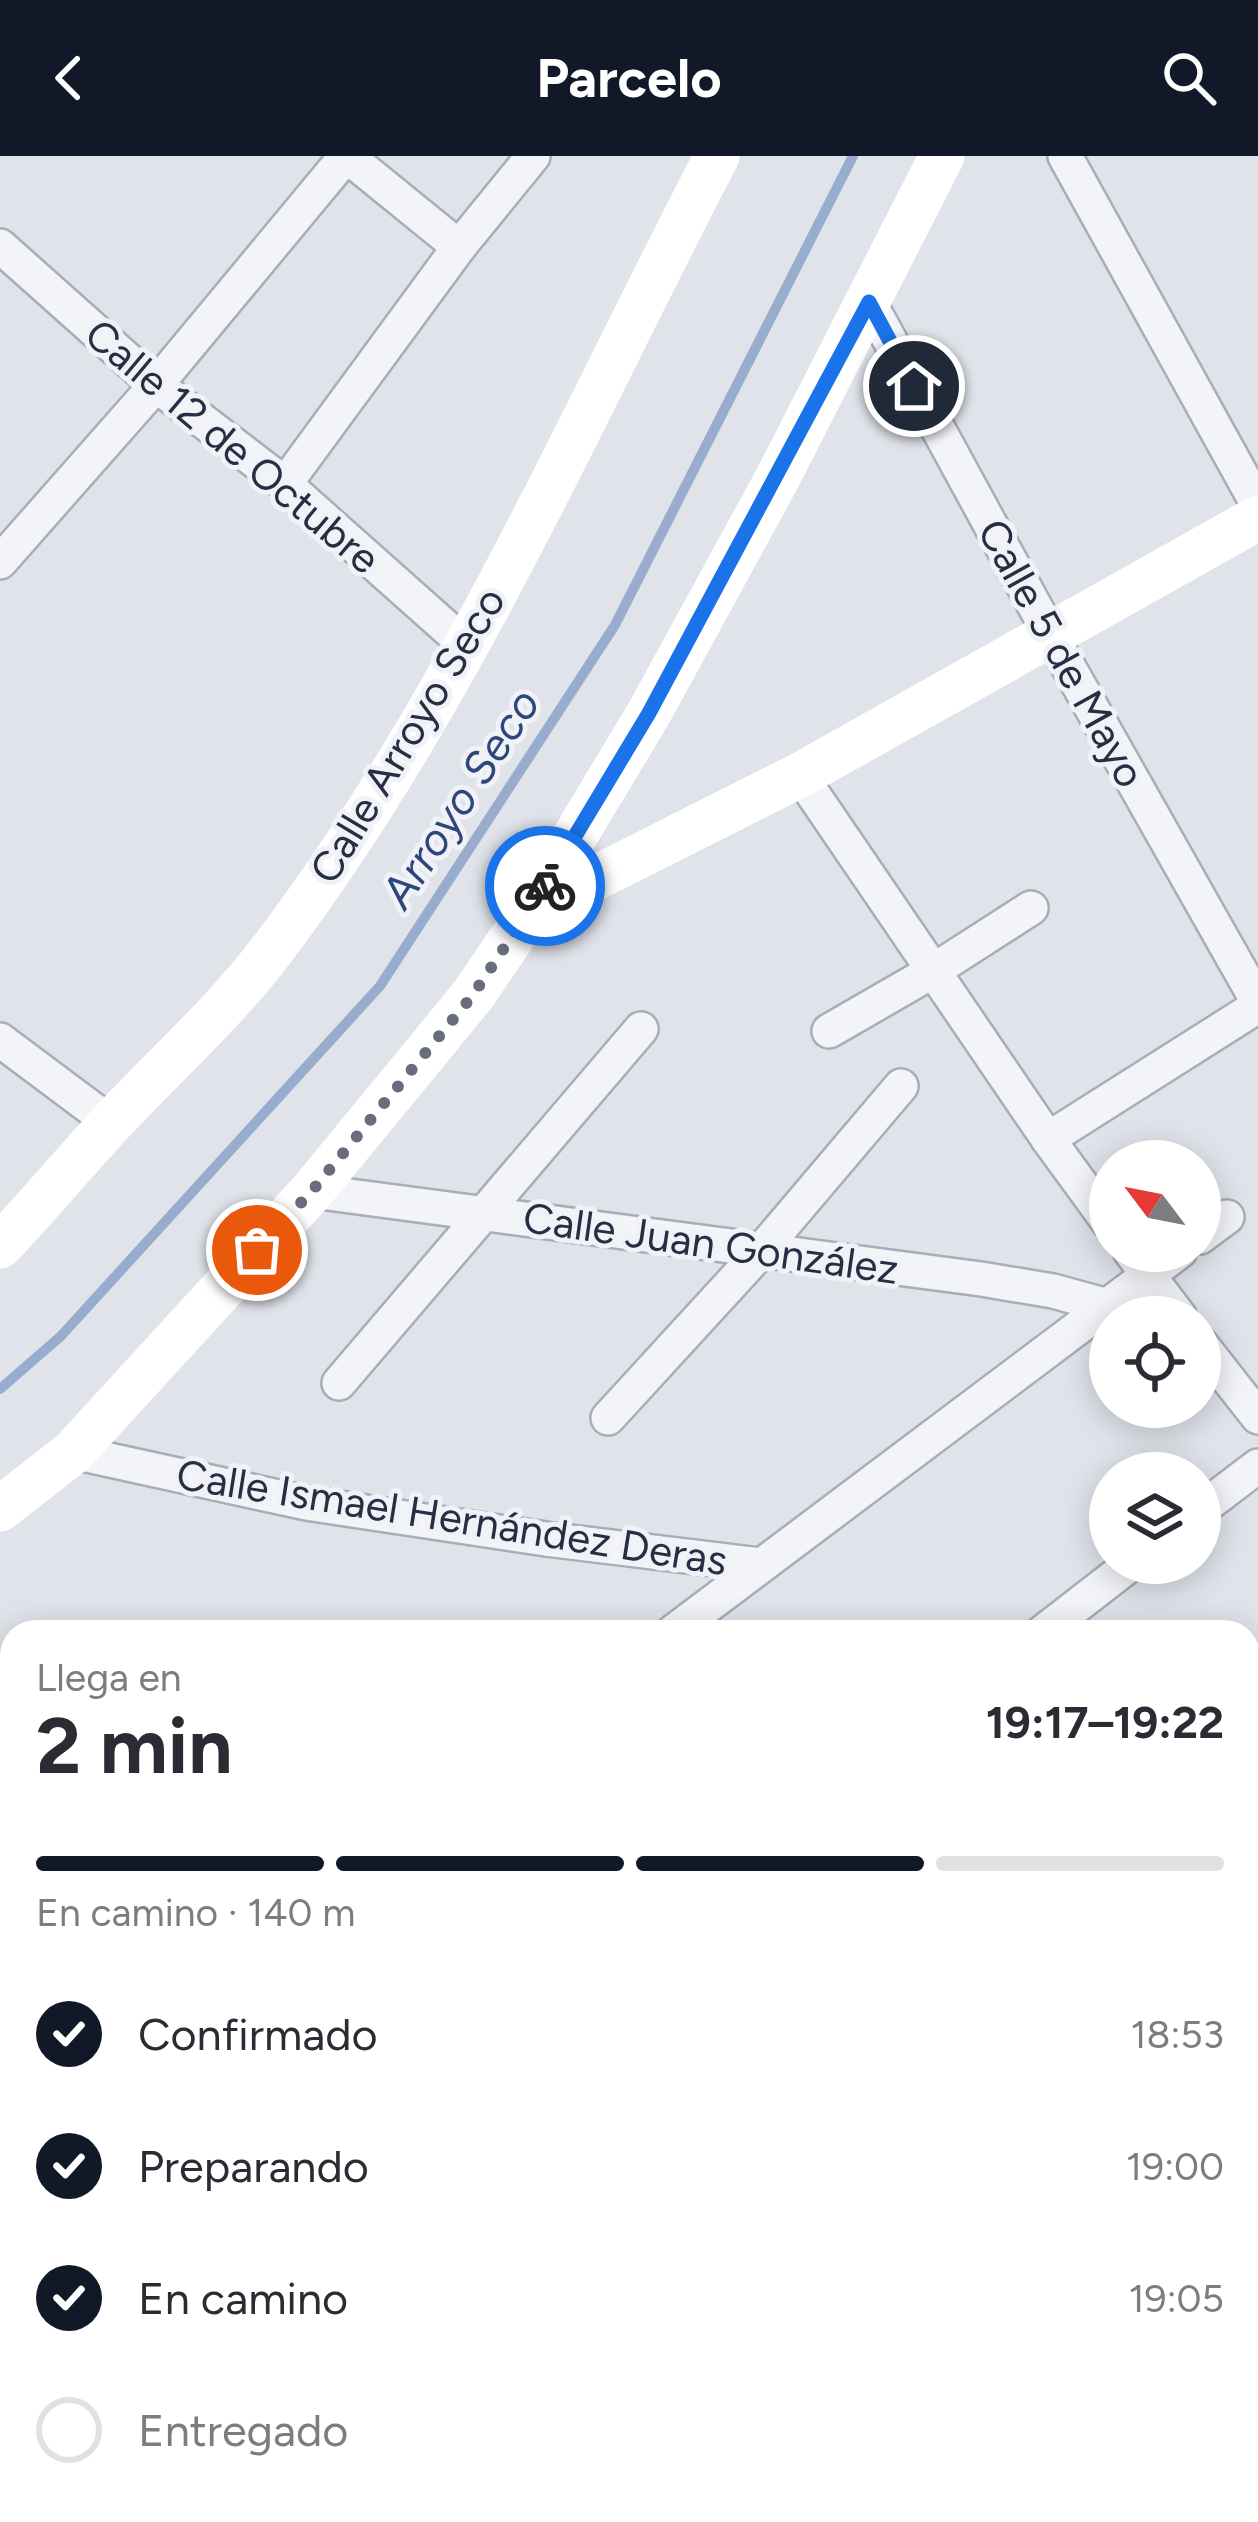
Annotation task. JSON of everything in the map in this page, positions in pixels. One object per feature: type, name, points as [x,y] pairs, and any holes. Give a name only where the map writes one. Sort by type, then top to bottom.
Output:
[{"type":"street","points":[[0,562],[347,156],[459,247]]},
{"type":"street","points":[[285,484],[532,156]]},
{"type":"street","name":"Calle Arroyo Seco","points":[[0,1246],[111,1123],[189,1046],[269,953],[354,834],[467,646],[717,156]]},
{"type":"street","points":[[0,1510],[73,1452],[312,1191],[473,995],[530,911],[649,713],[942,156]]},
{"type":"street","points":[[1065,156],[1258,506]]},
{"type":"street","name":"Calle 12 de Octubre","points":[[0,246],[156,385],[285,484],[467,646]]},
{"type":"street","name":"Calle 5 de Mayo","points":[[869,302],[1258,1004]]},
{"type":"street","points":[[530,911],[800,775],[1258,518]]},
{"type":"street","points":[[800,775],[1089,1195]]},
{"type":"street","points":[[830,1031],[1030,908]]},
{"type":"street","points":[[1048,1139],[1258,1004]]},
{"type":"street","points":[[339,1383],[641,1029]]},
{"type":"street","points":[[0,1040],[111,1123]]},
{"type":"street","points":[[608,1418],[761,1250],[901,1085]]},
{"type":"street","name":"Calle Juan González","points":[[312,1191],[981,1279],[1089,1301]]},
{"type":"street","points":[[1146,1272],[1164,1296]]},
{"type":"street","points":[[689,1620],[1089,1320]]},
{"type":"street","points":[[1221,1369],[1258,1417]]},
{"type":"street","name":"Calle Ismael Hernández Deras","points":[[73,1452],[306,1503],[760,1565]]},
{"type":"street","points":[[1221,1494],[1258,1466]]},
{"type":"street","points":[[1058,1620],[1105,1584]]},
{"type":"waterway","name":"Arroyo Seco","points":[[0,1389],[61,1336],[380,986],[615,625],[853,156]]},
{"type":"way so far","points":[[257,1250],[312,1191],[473,995],[545,886]]},
{"type":"route","points":[[545,886],[649,713],[869,302],[914,386]]}]
